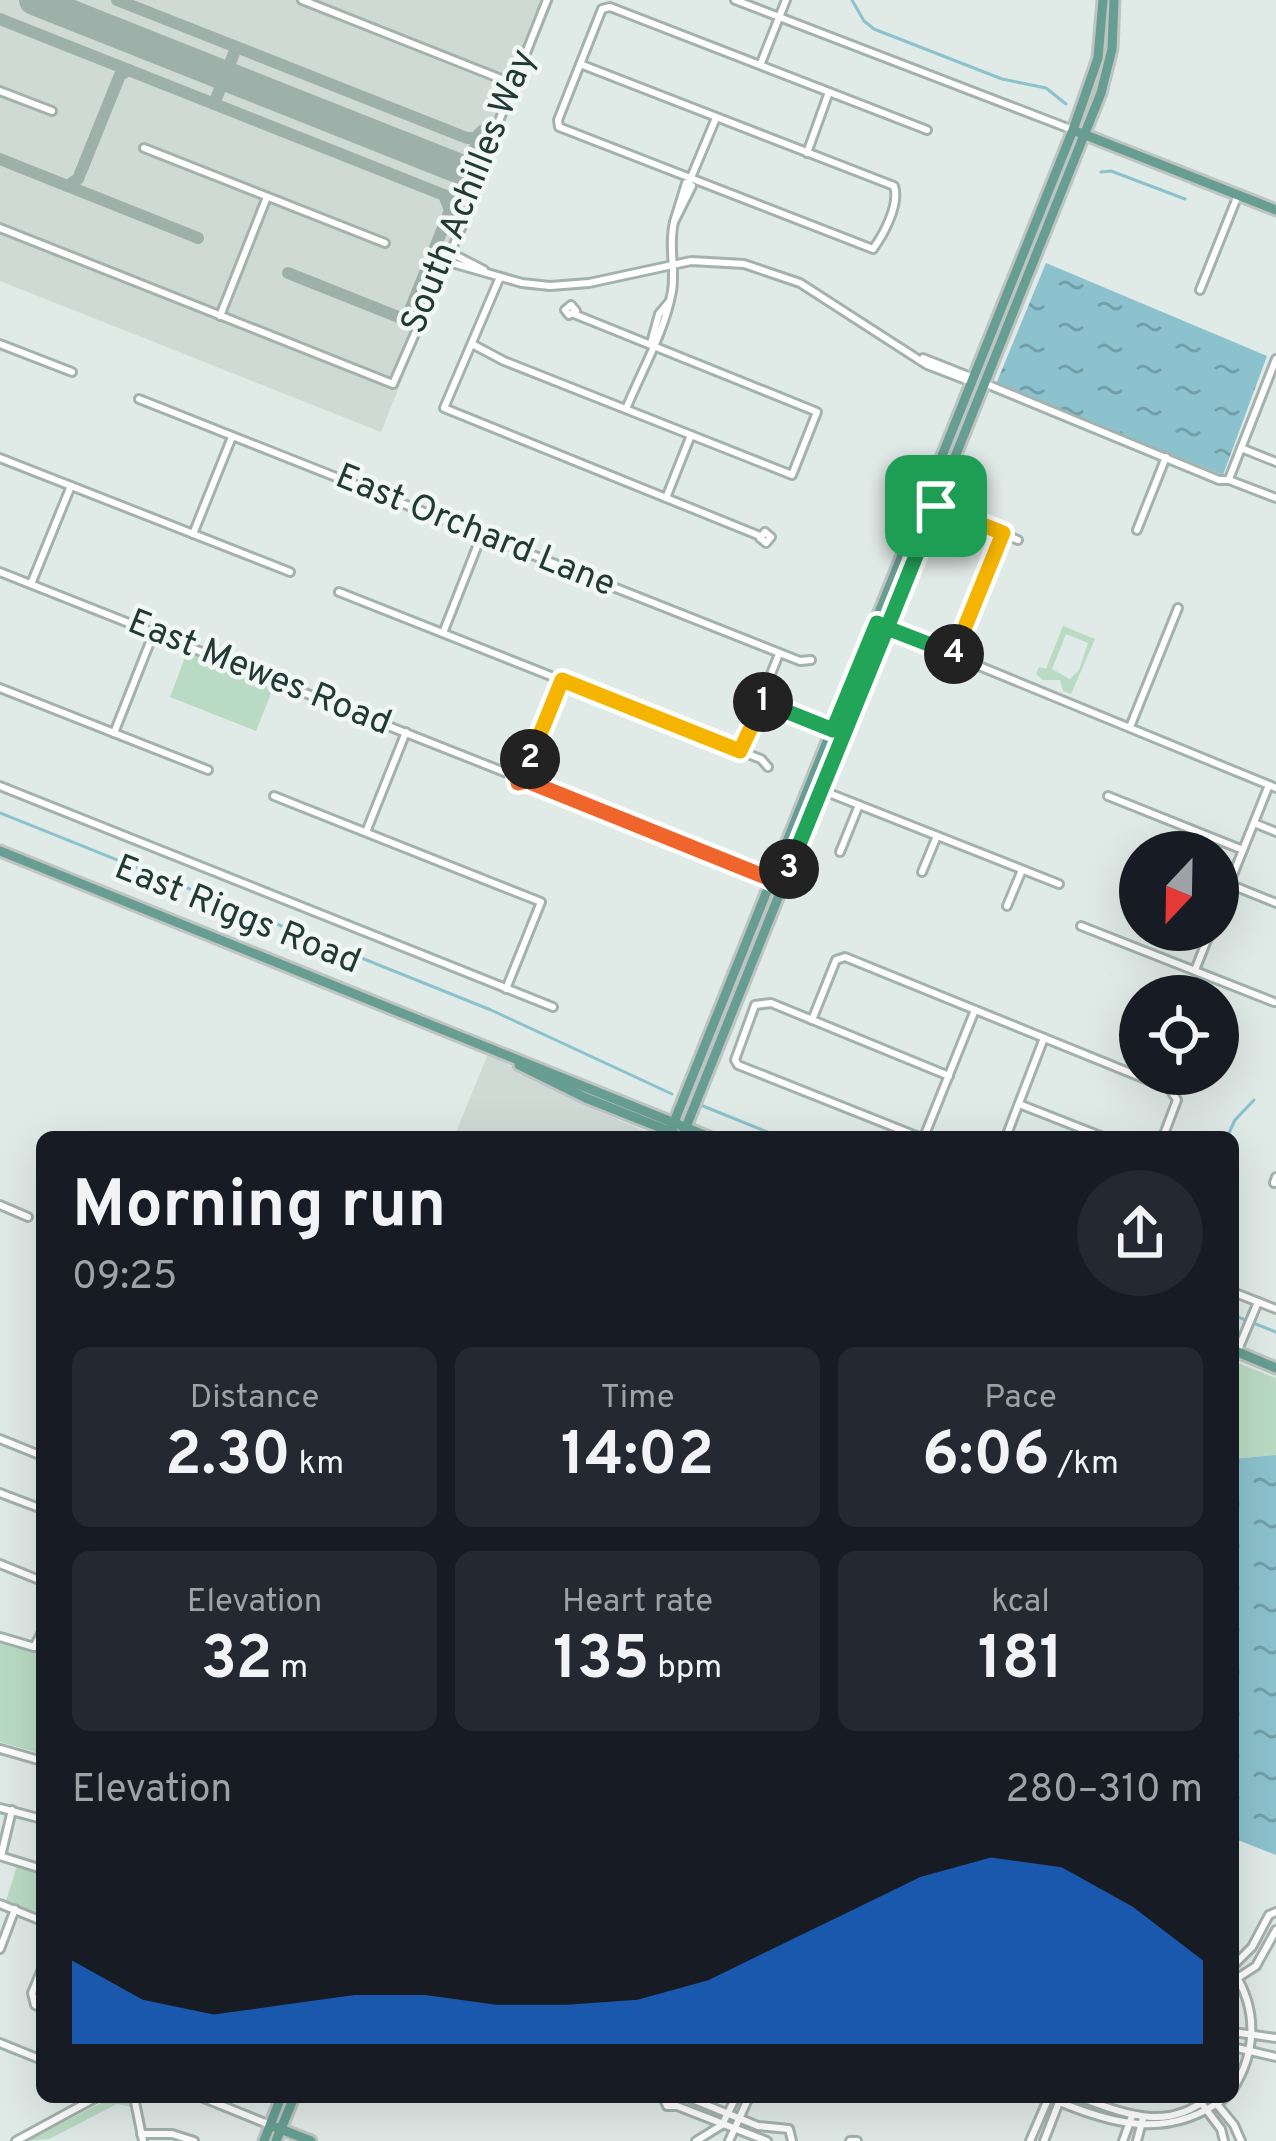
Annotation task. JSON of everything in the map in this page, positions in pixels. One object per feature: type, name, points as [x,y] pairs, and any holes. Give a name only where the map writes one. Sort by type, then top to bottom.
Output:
[{"type":"main road","points":[[1078,132],[1098,58],[1103,0]]},
{"type":"main road","points":[[670,1130],[778,881],[1109,62],[1114,0]]},
{"type":"main road","points":[[1078,132],[1276,209]]},
{"type":"main road","points":[[882,626],[936,506],[979,381]]},
{"type":"main road","name":"East Riggs Road","points":[[0,850],[454,1032],[670,1130]]},
{"type":"main road","points":[[685,1131],[778,881]]},
{"type":"main road","points":[[1239,1353],[1276,1368]]},
{"type":"main road","points":[[275,2141],[280,2103]]},
{"type":"main road","points":[[264,2141],[289,2103]]},
{"type":"main road","points":[[275,2127],[311,2141]]},
{"type":"street","points":[[302,0],[514,84]]},
{"type":"street","name":"South Achilles Way","points":[[220,316],[393,384],[449,257],[548,0]]},
{"type":"street","points":[[735,0],[1078,132]]},
{"type":"street","points":[[760,64],[786,0]]},
{"type":"street","points":[[580,64],[894,186],[894,206],[873,249],[558,126],[580,64],[604,7],[926,130]]},
{"type":"street","points":[[0,91],[52,111]]},
{"type":"street","points":[[807,153],[830,92]]},
{"type":"street","points":[[626,410],[670,301],[674,222],[716,118]]},
{"type":"street","points":[[144,148],[386,243]]},
{"type":"street","points":[[1200,290],[1238,195]]},
{"type":"street","points":[[0,228],[220,316],[267,196]]},
{"type":"street","points":[[449,257],[500,278],[571,286],[672,263],[744,263],[784,276],[927,365],[1276,498]]},
{"type":"street","points":[[500,278],[444,409],[760,536]]},
{"type":"street","points":[[472,344],[503,361],[792,476],[817,412],[574,314]]},
{"type":"street","points":[[0,344],[72,372]]},
{"type":"street","points":[[1229,480],[1276,359]]},
{"type":"street","points":[[1265,386],[1276,390]]},
{"type":"street","name":"East Orchard Lane","points":[[139,399],[800,661],[812,660]]},
{"type":"street","points":[[193,534],[232,435]]},
{"type":"street","points":[[666,498],[691,435]]},
{"type":"street","points":[[1241,448],[1276,462]]},
{"type":"street","points":[[0,458],[290,572]]},
{"type":"street","points":[[1137,530],[1166,458]]},
{"type":"street","points":[[32,584],[70,485]]},
{"type":"street","points":[[936,506],[1018,540]]},
{"type":"street","points":[[954,655],[1003,533]]},
{"type":"street","points":[[442,633],[482,534]]},
{"type":"street","name":"East Mewes Road","points":[[0,572],[778,881]]},
{"type":"street","points":[[339,592],[761,759],[768,767]]},
{"type":"street","points":[[1130,728],[1178,608]]},
{"type":"street","points":[[882,626],[1273,786],[1239,860]]},
{"type":"street","points":[[114,733],[154,632]]},
{"type":"street","points":[[740,751],[780,652]]},
{"type":"street","points":[[522,777],[562,680]]},
{"type":"street","points":[[0,688],[208,770]]},
{"type":"street","points":[[760,701],[838,733]]},
{"type":"street","points":[[366,832],[406,732]]},
{"type":"street","points":[[0,786],[553,1007]]},
{"type":"street","points":[[816,788],[1059,884]]},
{"type":"street","points":[[274,796],[541,902],[506,988]]},
{"type":"street","points":[[1108,796],[1243,850]]},
{"type":"street","points":[[840,852],[859,805]]},
{"type":"street","points":[[1254,823],[1276,832]]},
{"type":"street","points":[[922,872],[937,836]]},
{"type":"street","points":[[1007,906],[1022,870]]},
{"type":"street","points":[[1239,888],[1276,903]]},
{"type":"street","points":[[1081,926],[1274,1002]]},
{"type":"street","points":[[1195,970],[1203,951]]},
{"type":"street","points":[[812,1020],[836,960],[844,957],[1170,1089],[1177,1096],[1165,1131]]},
{"type":"street","points":[[907,1131],[735,1060],[759,1002],[949,1076]]},
{"type":"street","points":[[924,1131],[975,1010]]},
{"type":"street","points":[[1008,1131],[1044,1038]]},
{"type":"street","points":[[1018,1104],[1088,1131]]},
{"type":"street","points":[[0,1205],[28,1217]]},
{"type":"street","points":[[1239,1294],[1276,1309]]},
{"type":"street","points":[[1239,1343],[1258,1302]]},
{"type":"street","points":[[0,1439],[36,1453]]},
{"type":"street","points":[[0,1493],[36,1508]]},
{"type":"street","points":[[0,1564],[36,1579]]},
{"type":"street","points":[[0,1637],[34,1647],[36,1643]]},
{"type":"street","points":[[0,1749],[36,1759]]},
{"type":"street","points":[[0,1808],[36,1817]]},
{"type":"street","points":[[12,1810],[0,1856],[36,1868]]},
{"type":"street","points":[[0,1904],[36,1919]]},
{"type":"street","points":[[0,1949],[15,1910]]},
{"type":"street","points":[[1239,1966],[1269,1915],[1276,1912]]},
{"type":"street","points":[[1239,1972],[1260,1962],[1276,1930]]},
{"type":"street","points":[[1239,1984],[1250,2007],[1252,2032],[1251,2050],[1239,2076]]},
{"type":"street","points":[[1239,2032],[1276,2038]]},
{"type":"street","points":[[0,2044],[36,2058]]},
{"type":"street","points":[[1239,2048],[1276,2057]]},
{"type":"street","points":[[16,2141],[86,2103]]},
{"type":"street","points":[[135,2103],[142,2138],[172,2134],[194,2141]]},
{"type":"street","points":[[216,2103],[275,2127]]},
{"type":"street","points":[[666,2103],[767,2141]]},
{"type":"street","points":[[700,2103],[765,2128],[788,2129],[792,2141]]},
{"type":"street","points":[[696,2141],[722,2125],[733,2103]]},
{"type":"street","points":[[729,2141],[747,2103]]},
{"type":"street","points":[[1030,2141],[1046,2103]]},
{"type":"street","points":[[1044,2141],[1058,2103]]},
{"type":"street","points":[[1069,2103],[1141,2130],[1183,2126],[1218,2105],[1241,2141]]},
{"type":"street","points":[[1096,2103],[1144,2118],[1175,2116],[1202,2104],[1224,2141]]},
{"type":"street","points":[[1123,2141],[1132,2116]]},
{"type":"street","points":[[1137,2141],[1144,2118]]},
{"type":"shaded area","points":[[0,0],[554,0],[381,432],[0,281]]},
{"type":"shaded area","points":[[488,1054],[581,1104],[645,1131],[456,1131]]},
{"type":"green space","points":[[1063,626],[1095,639],[1071,694],[1063,691],[1060,680],[1043,680],[1036,674],[1039,667],[1046,669]],"holes":[[[1066,634],[1088,643],[1079,670],[1070,679],[1052,669]]]},
{"type":"green space","points":[[187,652],[274,686],[256,731],[170,697]]},
{"type":"green space","points":[[1239,1363],[1276,1378],[1276,1455],[1239,1458]]},
{"type":"green space","points":[[0,1643],[36,1653],[36,1752],[0,1742]]},
{"type":"green space","points":[[17,1866],[36,1873],[36,1913],[6,1901]]},
{"type":"green space","points":[[101,2103],[129,2103],[131,2107],[117,2104],[49,2139],[27,2141]]},
{"type":"water","points":[[1046,263],[1267,356],[1223,475],[996,384]]},
{"type":"water","points":[[1276,1455],[1276,1855],[1239,1840],[1239,1458]]},
{"type":"waterway","points":[[852,0],[874,29],[1002,79],[1046,88],[1066,104]]},
{"type":"waterway","points":[[1101,172],[1111,171],[1185,199]]},
{"type":"waterway","points":[[0,813],[491,1010],[672,1094]]},
{"type":"waterway","points":[[1230,1131],[1254,1100]]},
{"type":"waterway","points":[[703,1106],[765,1131]]},
{"type":"waterway","points":[[1239,1317],[1276,1332]]},
{"type":"taxiway","points":[[117,0],[467,138],[482,131]]},
{"type":"taxiway","points":[[0,19],[444,195],[450,210]]},
{"type":"taxiway","points":[[214,104],[236,48]]},
{"type":"taxiway","points":[[67,186],[78,179],[120,75],[129,70]]},
{"type":"taxiway","points":[[288,273],[406,320],[481,133]]},
{"type":"taxiway","points":[[0,159],[198,238]]},
{"type":"runway","points":[[34,0],[455,167]]},
{"type":"route","points":[[936,506],[887,628],[877,623],[833,730],[760,701],[740,751],[562,680],[517,782],[527,781],[783,884],[887,628],[954,655],[1003,533],[936,506]]}]
